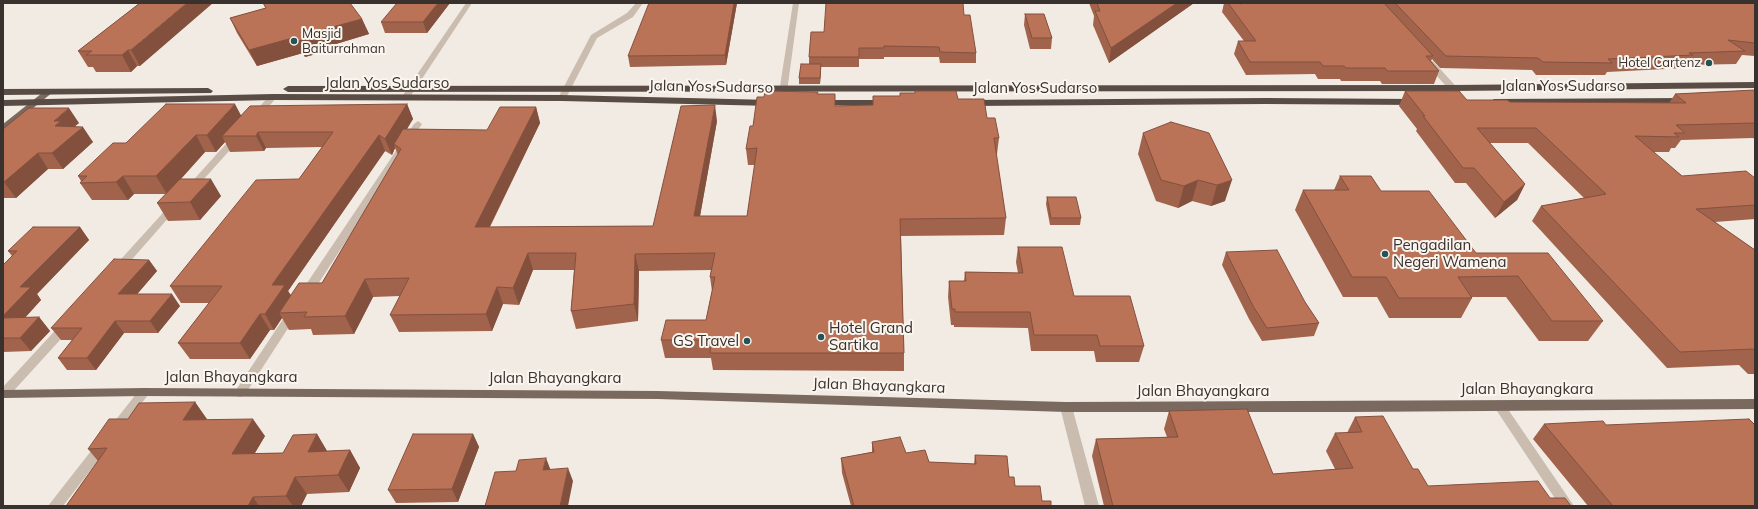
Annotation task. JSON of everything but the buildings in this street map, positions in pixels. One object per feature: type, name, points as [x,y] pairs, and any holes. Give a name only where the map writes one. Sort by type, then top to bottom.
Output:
[{"type":"highway","name":"Jalan Yos Sudarso","points":[[3,92],[413,88],[1453,88],[1755,85]]},
{"type":"highway","points":[[1111,88],[1118,102]]},
{"type":"highway","points":[[1198,88],[1204,102]]},
{"type":"highway","points":[[1258,88],[1266,101]]},
{"type":"highway","points":[[1320,88],[1328,101]]},
{"type":"highway","name":"Jalan Yos Sudarso","points":[[3,103],[273,97],[562,98],[785,103]]},
{"type":"highway","name":"Jalan Yos Sudarso","points":[[954,103],[1266,101],[1427,102]]},
{"type":"highway","name":"Jalan Yos Sudarso","points":[[1480,102],[1697,101]]},
{"type":"highway","points":[[1450,102],[1465,102]]},
{"type":"highway","points":[[813,103],[899,103]]},
{"type":"main road","points":[[3,128],[49,92]]},
{"type":"main road","name":"Jalan Bhayangkara","points":[[3,394],[144,392],[658,395],[1066,407],[1350,407],[1755,404]]},
{"type":"street","points":[[405,98],[469,3]]},
{"type":"street","points":[[562,98],[594,37],[624,19],[640,3]]},
{"type":"street","points":[[785,103],[783,89],[796,3]]},
{"type":"street","points":[[1426,60],[1465,102]]},
{"type":"street","points":[[110,278],[273,97]]},
{"type":"street","points":[[240,393],[418,124]]},
{"type":"street","points":[[3,394],[72,319]]},
{"type":"street","points":[[55,506],[144,392]]},
{"type":"street","points":[[1499,405],[1567,506]]},
{"type":"street","points":[[1066,407],[1092,506]]},
{"type":"place","name":"Masjid Baiturrahman","points":[[294,41]]},
{"type":"place","name":"Hotel Cartenz","points":[[1709,63]]},
{"type":"place","name":"Pengadilan Negeri Wamena","points":[[1385,254]]},
{"type":"place","name":"Hotel Grand Sartika","points":[[821,337]]},
{"type":"place","name":"GS Travel","points":[[747,341]]}]
